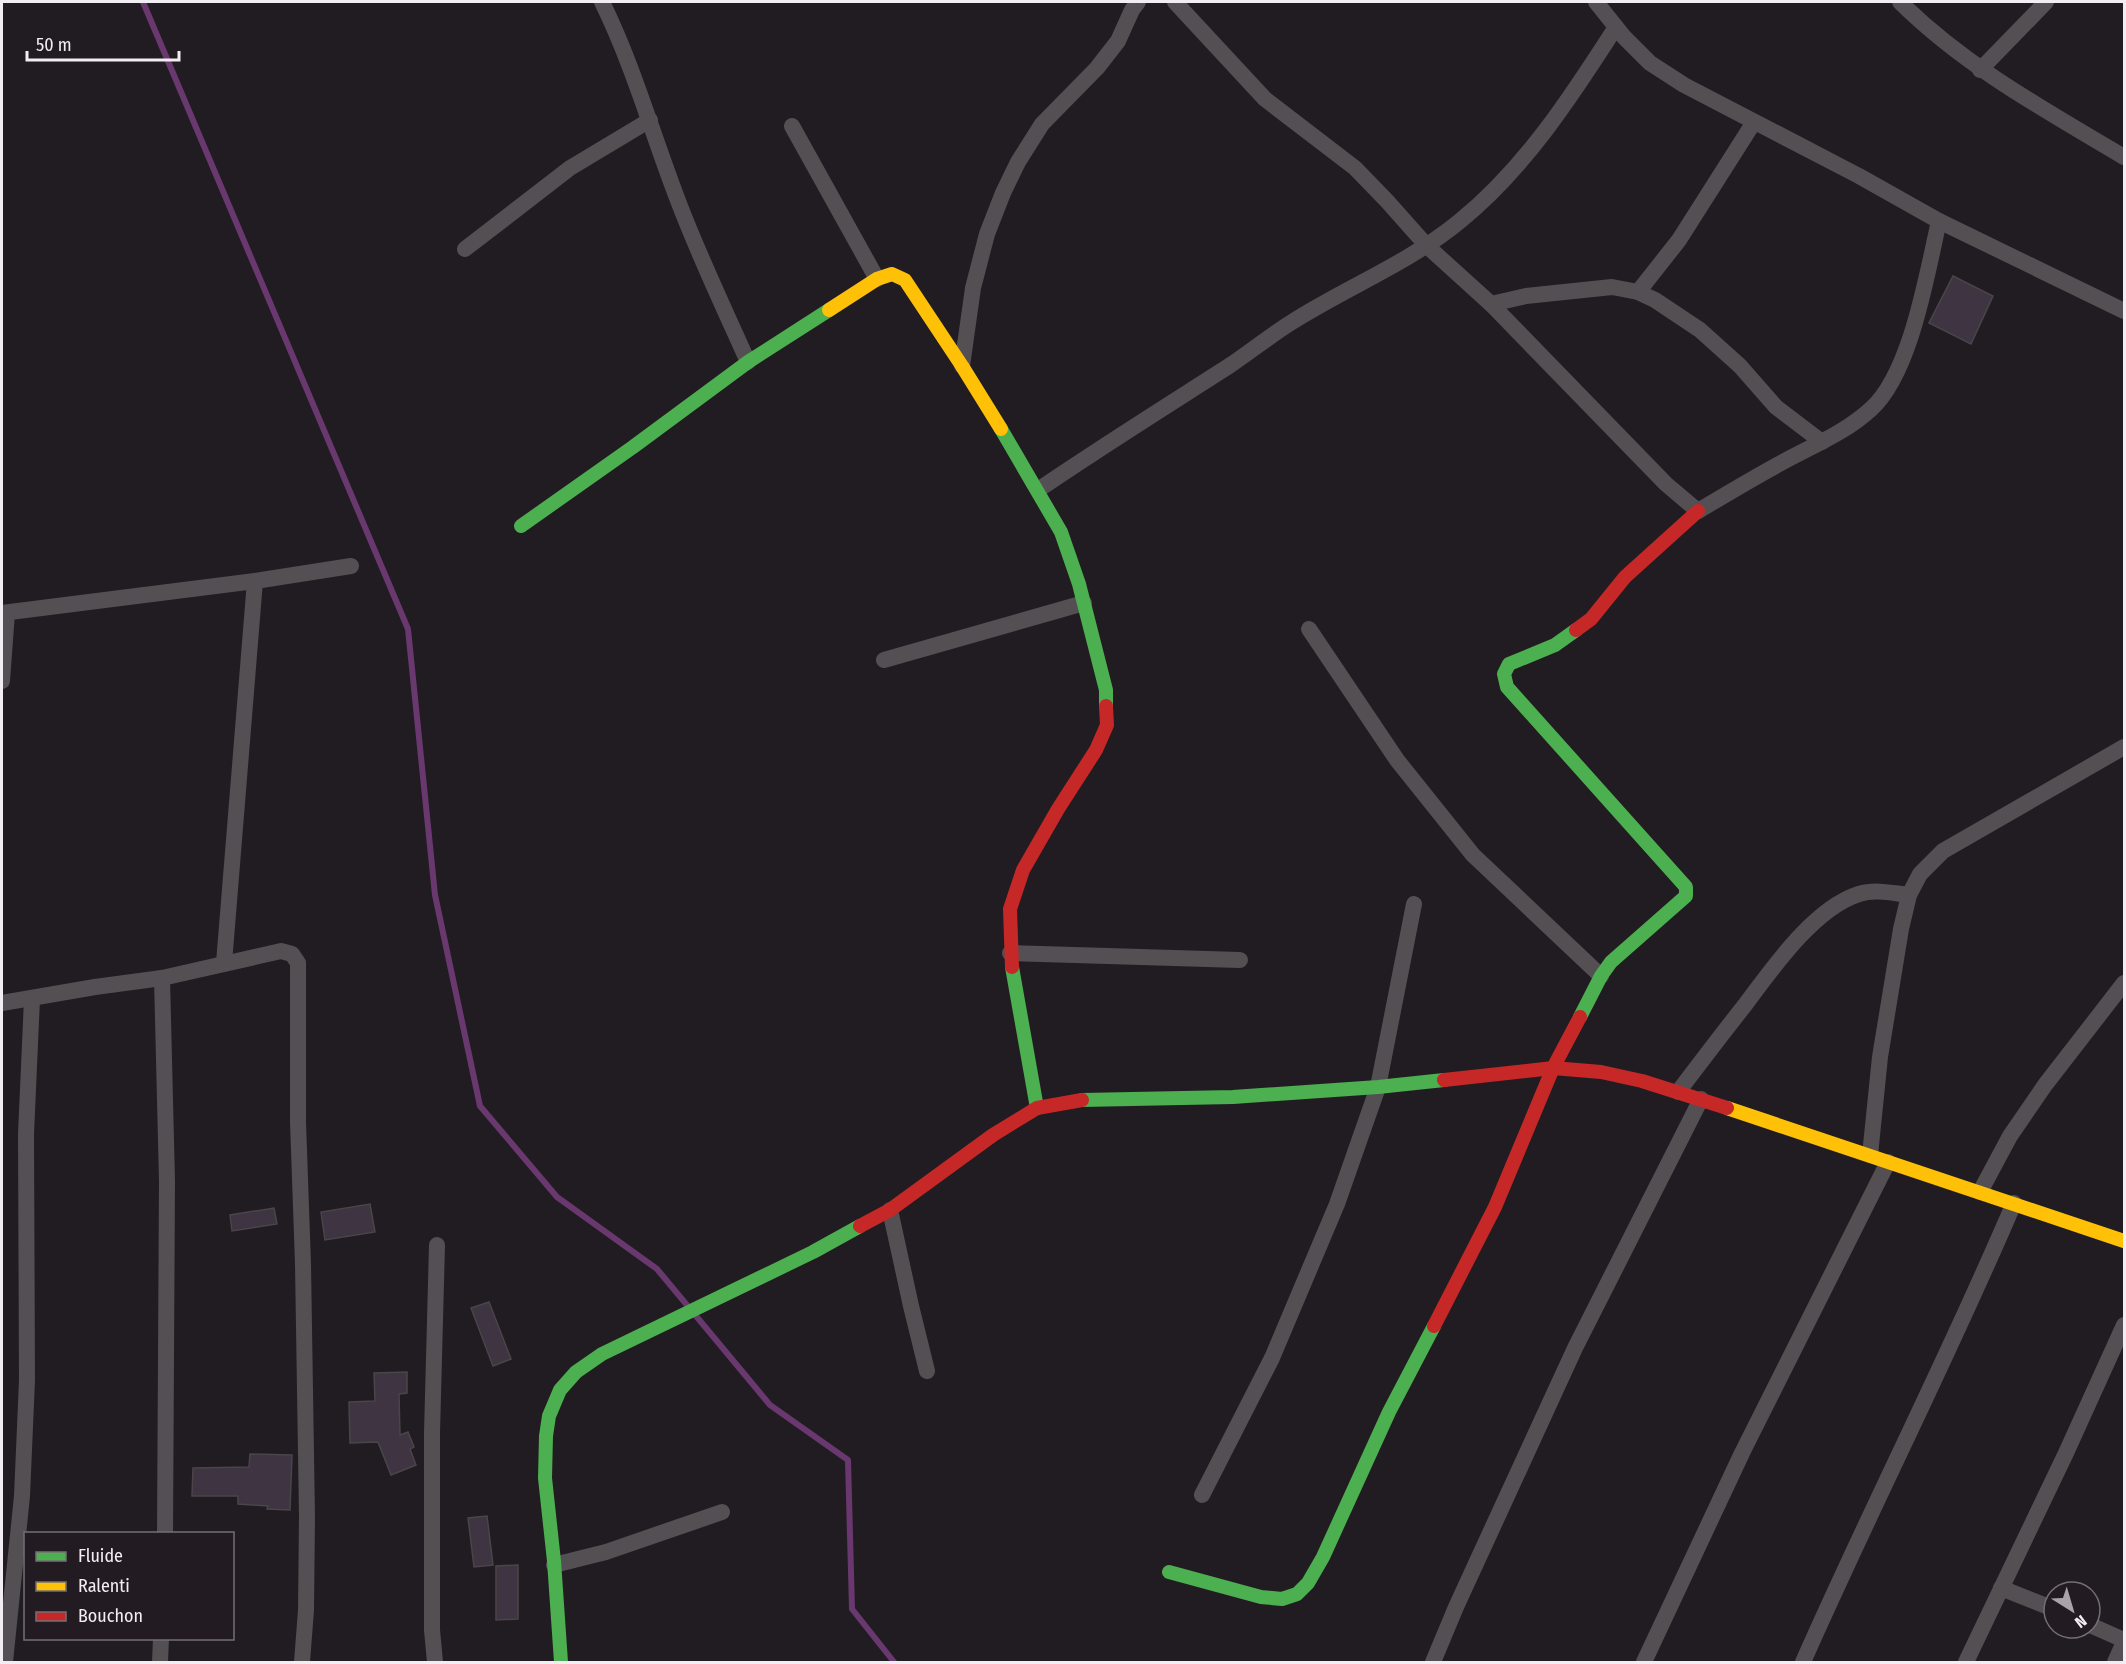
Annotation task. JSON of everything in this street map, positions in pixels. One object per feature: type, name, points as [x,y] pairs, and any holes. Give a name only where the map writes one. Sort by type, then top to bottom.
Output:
[{"type":"street","points":[[602,2],[622,45],[677,198],[748,362]]},
{"type":"street","points":[[1175,2],[1265,99],[1355,168],[1388,201],[1427,246],[1491,303],[1666,484],[1698,511]]},
{"type":"street","points":[[1596,2],[1650,63],[1684,85],[1859,176],[1939,222],[2124,311]]},
{"type":"street","points":[[1900,2],[1927,28],[1980,70],[2124,157]]},
{"type":"street","points":[[1980,70],[2046,2]]},
{"type":"street","points":[[962,366],[973,288],[987,234],[1003,193],[1018,162],[1042,124],[1097,68],[1118,41],[1131,4]]},
{"type":"street","points":[[1038,490],[1293,321],[1427,246],[1461,221],[1539,140],[1573,94],[1616,27]]},
{"type":"street","points":[[465,249],[570,168],[650,120]]},
{"type":"street","points":[[1638,292],[1679,240],[1754,122]]},
{"type":"street","points":[[792,126],[877,279]]},
{"type":"street","points":[[1169,1572],[1281,1599],[1297,1594],[1308,1583],[1323,1557],[1385,1422],[1495,1207],[1553,1068],[1601,976],[1611,962],[1686,896],[1686,887],[1507,687],[1504,674],[1509,664],[1555,645],[1591,619],[1625,576],[1698,511],[1782,462],[1822,442],[1872,409],[1887,390],[1900,365],[1912,332],[1939,222]]},
{"type":"street","points":[[521,526],[748,362],[877,279],[892,274],[905,280],[962,366],[1038,490],[1060,532],[1084,603],[1106,690],[1107,724],[1096,750],[1058,809],[1023,870],[1010,909],[1010,953],[1023,1041],[1037,1108]]},
{"type":"street","points":[[1491,303],[1537,295],[1612,287],[1638,292],[1655,300],[1700,330],[1740,366],[1776,407],[1822,442]]},
{"type":"street","points":[[2,681],[4,613],[255,581],[351,566]]},
{"type":"street","points":[[224,963],[255,581]]},
{"type":"street","points":[[884,660],[1084,603]]},
{"type":"street","points":[[1309,629],[1396,760],[1473,855],[1601,976]]},
{"type":"street","points":[[1870,1155],[1882,1046],[1901,929],[1909,896],[1920,874],[1943,851],[2124,747]]},
{"type":"street","points":[[1678,1092],[1785,953],[1815,923],[1840,904],[1859,894],[1881,892],[1909,896]]},
{"type":"street","points":[[1202,1495],[1272,1358],[1337,1204],[1378,1087],[1414,904]]},
{"type":"street","points":[[2,1003],[162,978],[280,951],[292,954],[298,963],[298,1122],[307,1517],[306,1610],[302,1662]]},
{"type":"street","points":[[1010,953],[1240,960]]},
{"type":"street","points":[[162,978],[167,1181],[165,1532]]},
{"type":"street","points":[[1980,1192],[2010,1136],[2045,1084],[2124,983]]},
{"type":"street","points":[[5,1662],[22,1497],[27,1357],[26,1134],[32,999]]},
{"type":"street","points":[[561,1662],[545,1475],[545,1437],[556,1396],[565,1383],[576,1372],[602,1354],[813,1252],[890,1210],[993,1136],[1037,1108],[1083,1100],[1233,1097],[1378,1087],[1553,1068],[1601,1072],[1701,1099],[2124,1241]]},
{"type":"street","points":[[1432,1662],[1575,1348],[1701,1099]]},
{"type":"street","points":[[1644,1662],[1742,1453],[1888,1162]]},
{"type":"street","points":[[1803,1662],[1973,1299],[2014,1203]]},
{"type":"street","points":[[890,1210],[927,1371]]},
{"type":"street","points":[[435,1662],[432,1629],[432,1433],[437,1245]]},
{"type":"street","points":[[1966,1662],[2066,1453],[2124,1325]]},
{"type":"street","points":[[554,1565],[606,1552],[722,1512]]},
{"type":"street","points":[[2001,1588],[2042,1604]]},
{"type":"street","points":[[2102,1631],[2124,1641],[2115,1662]]},
{"type":"street","points":[[160,1662],[161,1640]]},
{"type":"building","points":[[1953,276],[1993,296],[1971,344],[1929,323]]},
{"type":"building","points":[[370,1204],[375,1232],[325,1240],[321,1212]]},
{"type":"building","points":[[274,1208],[277,1224],[232,1231],[230,1215]]},
{"type":"building","points":[[489,1302],[511,1359],[493,1366],[471,1308]]},
{"type":"building","points":[[407,1372],[407,1393],[399,1394],[400,1435],[408,1432],[414,1447],[410,1449],[416,1465],[391,1475],[378,1442],[350,1443],[349,1402],[375,1401],[374,1373]]},
{"type":"building","points":[[250,1454],[292,1455],[290,1510],[238,1504],[238,1496],[192,1496],[193,1468],[249,1467]]},
{"type":"building","points":[[487,1516],[493,1565],[474,1567],[468,1518]]},
{"type":"building","points":[[518,1565],[518,1619],[496,1620],[496,1566]]},
{"type":"waterway","points":[[143,2],[408,629],[435,895],[480,1106],[557,1197],[657,1269],[770,1405],[848,1460],[852,1609],[894,1662]]},
{"type":"traffic: fast","points":[[521,526],[748,362],[829,310]]},
{"type":"traffic: fast","points":[[1001,429],[1061,532],[1079,584],[1106,690],[1106,706]]},
{"type":"traffic: fast","points":[[1576,630],[1555,645],[1509,664],[1504,674],[1507,687],[1686,887],[1686,896],[1611,962],[1601,976],[1580,1017]]},
{"type":"traffic: fast","points":[[1012,967],[1037,1108]]},
{"type":"traffic: fast","points":[[1082,1100],[1233,1097],[1444,1080]]},
{"type":"traffic: fast","points":[[561,1662],[545,1478],[549,1416],[560,1390],[576,1372],[602,1354],[813,1252],[860,1226]]},
{"type":"traffic: fast","points":[[1169,1572],[1261,1597],[1282,1599],[1297,1594],[1308,1583],[1323,1557],[1389,1412],[1434,1326]]},
{"type":"traffic: slow","points":[[829,310],[877,279],[892,274],[905,280],[1001,429]]},
{"type":"traffic: slow","points":[[1727,1108],[2124,1241]]},
{"type":"traffic: jam","points":[[1576,630],[1591,619],[1625,577],[1698,511]]},
{"type":"traffic: jam","points":[[1012,967],[1010,909],[1023,870],[1058,809],[1096,750],[1107,725],[1106,706]]},
{"type":"traffic: jam","points":[[1434,1326],[1495,1207],[1553,1068],[1580,1017]]},
{"type":"traffic: jam","points":[[1444,1080],[1553,1068],[1601,1072],[1642,1081],[1727,1108]]},
{"type":"traffic: jam","points":[[860,1226],[890,1210],[993,1135],[1037,1108],[1082,1100]]}]
